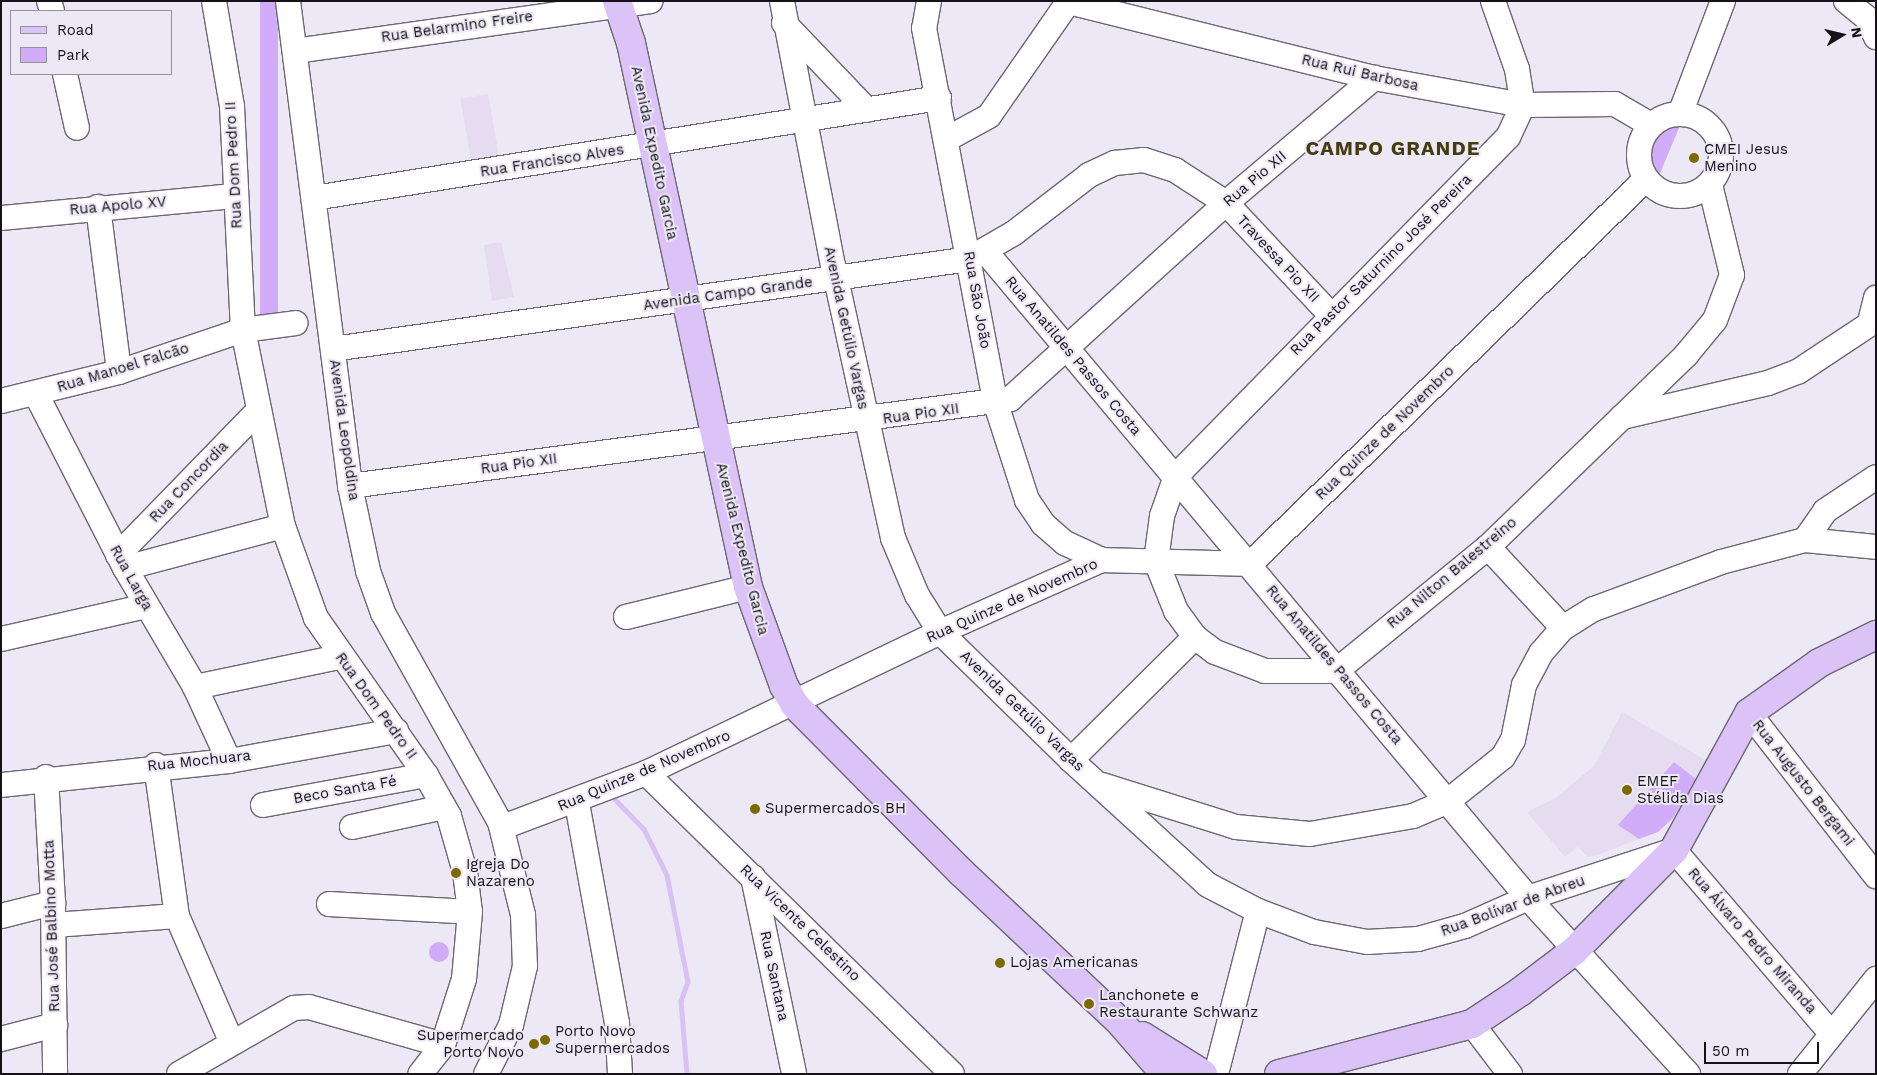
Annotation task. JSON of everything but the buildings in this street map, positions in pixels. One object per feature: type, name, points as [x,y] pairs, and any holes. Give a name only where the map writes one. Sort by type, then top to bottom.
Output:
[{"type":"main road","name":"Avenida Expedito Garcia","points":[[617,3],[631,43],[714,439],[748,587],[766,644],[795,704],[962,873],[1121,1023],[1165,1074]]},
{"type":"main road","points":[[1279,1074],[1472,1024],[1574,951],[1674,850],[1749,713],[1819,663],[1876,635]]},
{"type":"main road","name":"Avenida Expedito Garcia","points":[[1121,1023],[1203,1074]]},
{"type":"street","name":"Rua Dom Pedro II","points":[[214,1],[232,106],[243,330],[282,526],[300,582],[339,657],[396,731],[426,775],[444,806],[465,872],[470,912],[464,979],[443,1045],[420,1074]]},
{"type":"street","name":"Avenida Leopoldina","points":[[288,1],[350,486],[383,614],[503,828],[523,915],[525,966],[511,1025],[486,1074]]},
{"type":"street","name":"Rua Belarmino Freire","points":[[295,51],[617,3],[650,1]]},
{"type":"street","name":"Rua São João","points":[[929,1],[924,28],[947,139],[974,252],[996,404],[1027,500],[1043,524],[1065,544],[1102,560]]},
{"type":"street","points":[[1494,1],[1518,69],[1523,105]]},
{"type":"street","points":[[1680,114],[1723,1]]},
{"type":"street","points":[[1846,1],[1873,24]]},
{"type":"street","points":[[947,139],[989,116],[1069,2]]},
{"type":"street","name":"Rua Rui Barbosa","points":[[1069,2],[1374,78],[1523,105],[1615,104],[1651,125]]},
{"type":"street","points":[[783,12],[867,110]]},
{"type":"street","name":"Avenida Getúlio Vargas","points":[[783,12],[834,272],[893,538],[917,595],[940,632],[1071,760],[1100,785]]},
{"type":"street","points":[[65,75],[77,128]]},
{"type":"street","name":"Rua Pio XII","points":[[350,486],[996,404],[1022,391],[1226,203],[1374,78]]},
{"type":"street","name":"Rua Francisco Alves","points":[[314,198],[653,146],[939,98]]},
{"type":"street","name":"Rua Pastor Saturnino José Pereira","points":[[1176,476],[1330,314],[1508,137],[1523,105]]},
{"type":"street","points":[[1680,114],[1702,120],[1718,140],[1722,159],[1710,185],[1678,197],[1645,180],[1639,149],[1651,125],[1680,114]]},
{"type":"street","name":"Avenida Campo Grande","points":[[332,341],[974,252],[1089,175],[1115,163],[1144,160],[1175,170],[1226,203]]},
{"type":"street","name":"Rua Quinze de Novembro","points":[[503,828],[576,803],[646,773],[795,704],[940,632],[1102,560],[1250,564],[1645,180]]},
{"type":"street","name":"Rua Nilton Balestreino","points":[[1336,671],[1488,547],[1686,355],[1727,296],[1732,275],[1710,185]]},
{"type":"street","name":"Rua Apolo XV","points":[[1,218],[98,207],[235,196]]},
{"type":"street","name":"Travessa Pio XII","points":[[1226,203],[1330,314]]},
{"type":"street","points":[[98,207],[119,372]]},
{"type":"street","name":"Rua Anatildes Passos Costa","points":[[974,252],[1065,350],[1176,476],[1336,671],[1448,801],[1528,898],[1574,951],[1688,1074]]},
{"type":"street","points":[[1622,417],[1768,383],[1799,371],[1873,321],[1876,298]]},
{"type":"street","points":[[243,330],[296,323]]},
{"type":"street","name":"Rua Manoel Falcão","points":[[1,401],[36,394],[119,372],[243,330]]},
{"type":"street","name":"Rua Larga","points":[[36,394],[146,606],[195,688],[229,761]]},
{"type":"street","name":"Rua Concordia","points":[[122,561],[260,410]]},
{"type":"street","points":[[1176,476],[1162,516],[1156,561],[1176,611],[1195,637],[1215,652],[1265,671],[1336,671]]},
{"type":"street","points":[[1805,540],[1825,511],[1876,477]]},
{"type":"street","points":[[122,561],[282,526]]},
{"type":"street","points":[[1100,785],[1236,827],[1310,834],[1359,829],[1413,816],[1448,801],[1504,757],[1513,740],[1524,685],[1541,653],[1562,628],[1594,609],[1721,562],[1805,540],[1876,547]]},
{"type":"street","points":[[1488,547],[1562,628]]},
{"type":"street","points":[[626,617],[748,587]]},
{"type":"street","points":[[1,639],[146,606]]},
{"type":"street","points":[[1071,760],[1195,637]]},
{"type":"street","points":[[195,688],[339,657]]},
{"type":"street","name":"Rua Augusto Bergami","points":[[1749,713],[1876,876]]},
{"type":"street","name":"Rua Mochuara","points":[[1,785],[46,777],[229,761],[396,731]]},
{"type":"street","points":[[156,766],[177,916],[231,1041]]},
{"type":"street","name":"Rua Vicente Celestino","points":[[646,773],[952,1074]]},
{"type":"street","name":"Beco Santa Fé","points":[[263,805],[426,775]]},
{"type":"street","name":"Rua José Balbino Motta","points":[[46,777],[54,914],[55,1074]]},
{"type":"street","name":"Rua Bolívar de Abreu","points":[[1100,785],[1171,857],[1208,885],[1258,911],[1314,932],[1367,942],[1427,936],[1464,926],[1528,898],[1674,850]]},
{"type":"street","points":[[576,803],[617,1023],[620,1074]]},
{"type":"street","points":[[352,827],[444,806]]},
{"type":"street","name":"Rua Álvaro Pedro Miranda","points":[[1674,850],[1831,1033]]},
{"type":"street","name":"Rua Santana","points":[[753,877],[794,1074]]},
{"type":"street","points":[[329,904],[470,912]]},
{"type":"street","points":[[1216,1074],[1258,911]]},
{"type":"street","points":[[1,916],[54,914],[177,916]]},
{"type":"street","points":[[1800,1074],[1876,979]]},
{"type":"street","points":[[179,1074],[281,1012],[309,1007],[443,1045]]},
{"type":"street","points":[[1472,1024],[1510,1074]]},
{"type":"street","points":[[1,1038],[55,1025]]},
{"type":"shaded area","points":[[488,94],[499,156],[471,161],[460,99]]},
{"type":"shaded area","points":[[501,242],[514,297],[492,301],[484,245]]},
{"type":"shaded area","name":"EMEF Stélida Dias","points":[[1622,712],[1706,760],[1677,814],[1658,832],[1597,855],[1588,857],[1578,847],[1565,857],[1527,812],[1557,797],[1594,766]]},
{"type":"green space","points":[[260,1],[278,1],[278,336],[260,336]]},
{"type":"green space","points":[[1684,116],[1655,185],[1642,166],[1646,136],[1662,120]]},
{"type":"green space","points":[[1674,762],[1696,779],[1673,818],[1658,832],[1639,839],[1618,825]]},
{"type":"green space","points":[[439,942],[446,945],[449,952],[446,959],[439,962],[432,959],[429,952],[432,945]]},
{"type":"waterway","points":[[612,796],[644,829],[667,875],[688,982],[681,1001],[687,1074]]},
{"type":"place","name":"CMEI Jesus Menino","points":[[1694,158]]},
{"type":"place","name":"EMEF Stélida Dias","points":[[1627,790]]},
{"type":"place","name":"Supermercados BH","points":[[755,809]]},
{"type":"place","name":"Igreja Do Nazareno","points":[[456,873]]},
{"type":"place","name":"Lojas Americanas","points":[[1000,963]]},
{"type":"place","name":"Lanchonete e Restaurante Schwanz","points":[[1089,1004]]},
{"type":"place","name":"Porto Novo Supermercados","points":[[545,1040]]},
{"type":"place","name":"Supermercado Porto Novo","points":[[534,1044]]},
{"type":"district","name":"CAMPO GRANDE","points":[[1393,148]]}]
